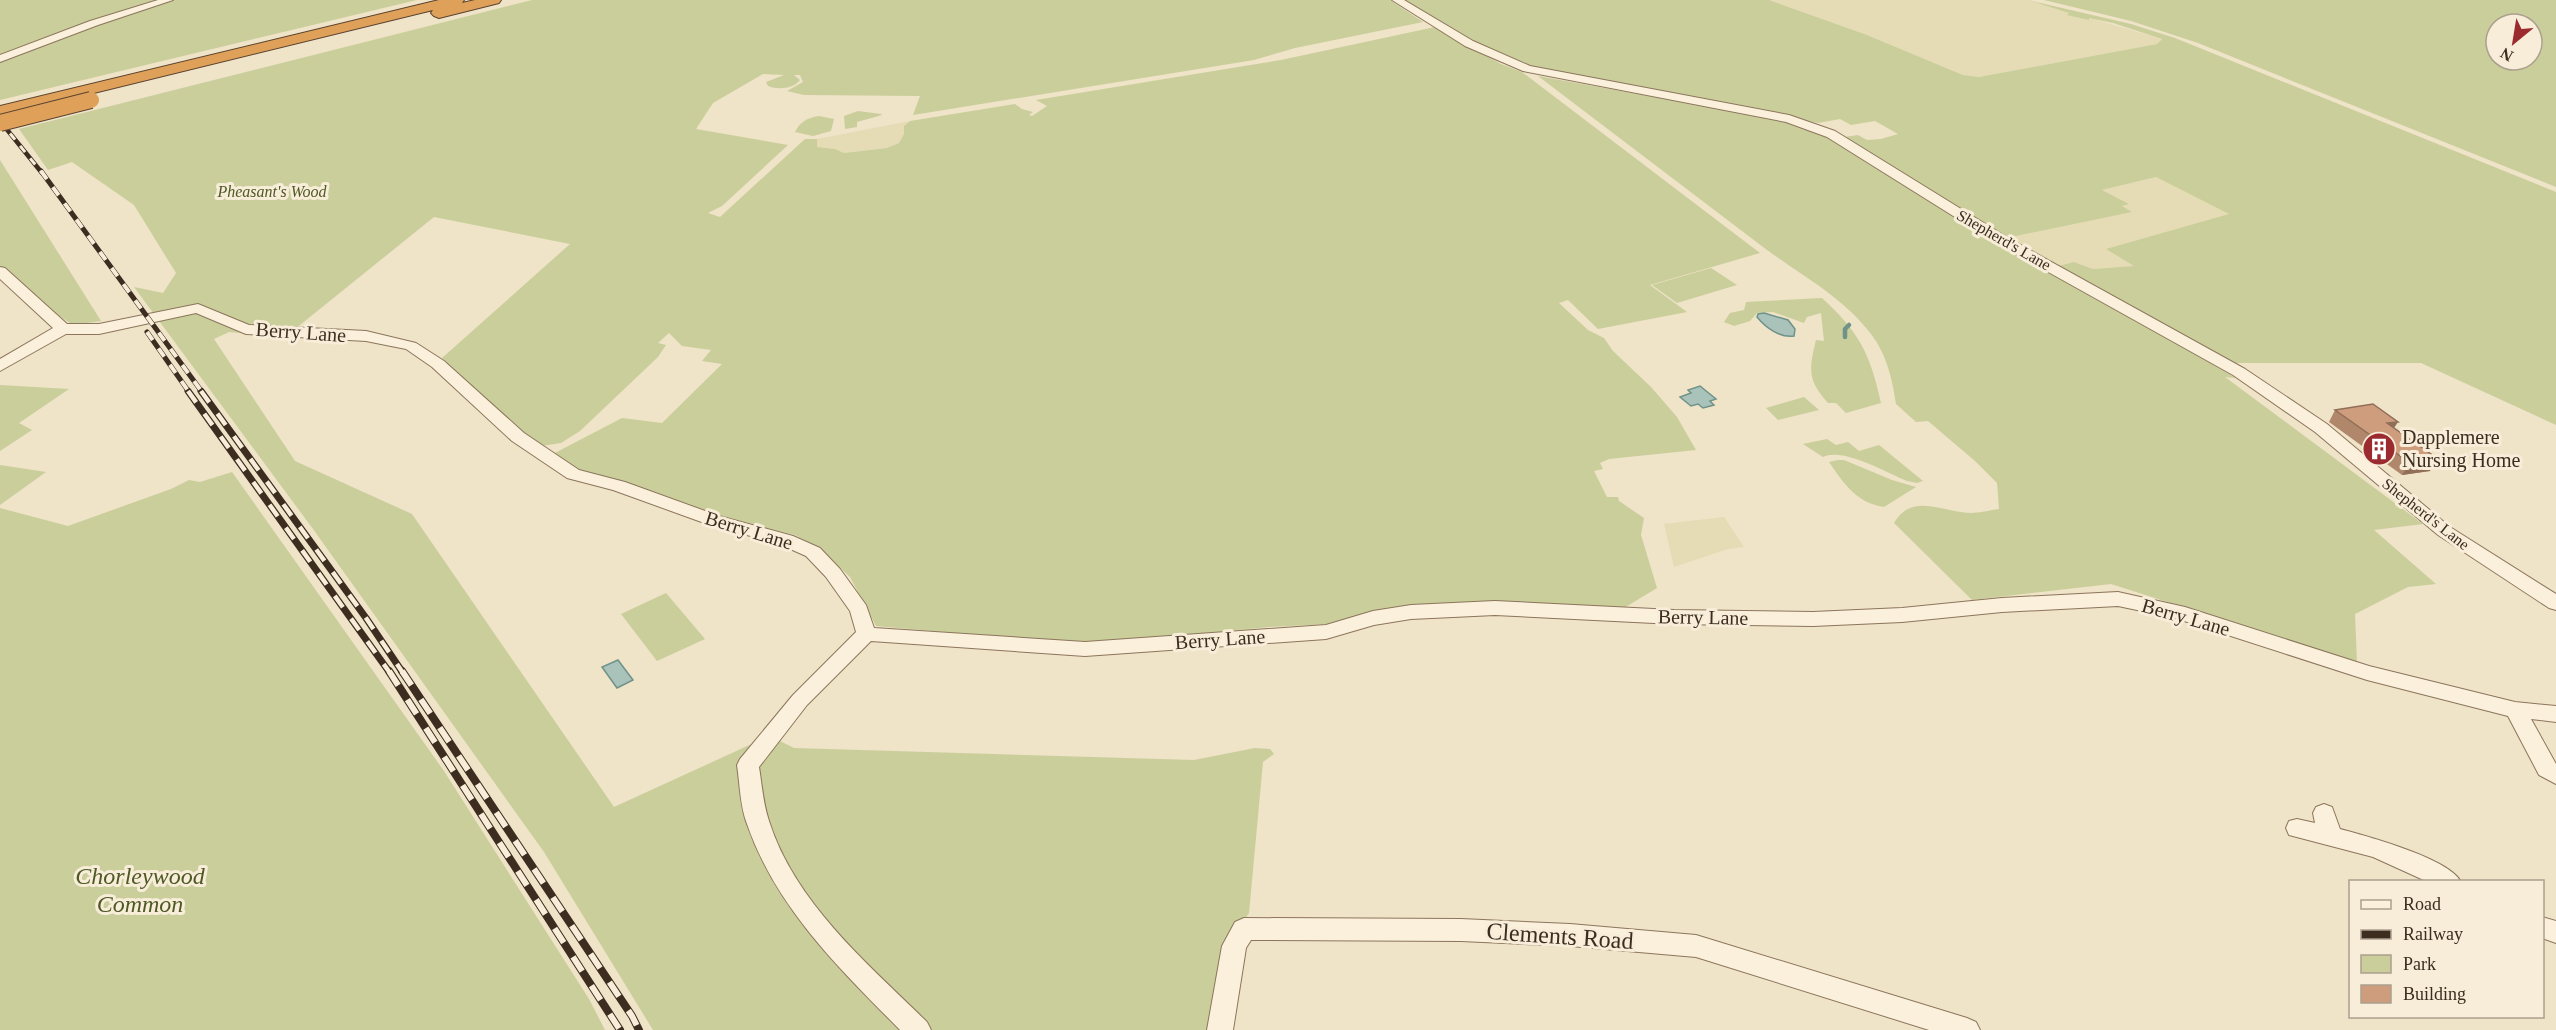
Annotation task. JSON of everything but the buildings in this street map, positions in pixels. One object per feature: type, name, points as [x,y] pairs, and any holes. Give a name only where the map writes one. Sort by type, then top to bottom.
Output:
[{"type":"highway","points":[[0,123],[87,96],[457,0]]},
{"type":"highway","points":[[0,111],[87,96],[494,0]]},
{"type":"street","points":[[0,59],[75,30],[168,0]]},
{"type":"street","name":"Shepherd's Lane","points":[[1397,0],[1482,51],[1513,65],[1547,74],[1789,119],[1831,134],[2003,241],[2240,372],[2321,428],[2444,531],[2556,603]]},
{"type":"street","points":[[0,271],[63,329],[0,366]]},
{"type":"street","name":"Berry Lane","points":[[63,329],[99,329],[198,308],[246,329],[366,336],[411,346],[438,364],[518,437],[573,474],[619,486],[713,520],[786,540],[813,552],[833,573],[859,610],[866,634],[1085,650],[1326,632],[1373,618],[1411,612],[1495,608],[1674,617],[1813,619],[1902,615],[2002,605],[2118,598],[2178,612],[2367,673],[2515,710],[2556,714]]},
{"type":"street","points":[[866,634],[800,700],[748,765],[757,823],[789,890],[825,937],[918,1030]]},
{"type":"street","points":[[2515,710],[2547,769],[2556,775]]},
{"type":"street","points":[[2324,813],[2330,836]]},
{"type":"street","points":[[2297,828],[2403,857],[2445,880]]},
{"type":"street","name":"Clements Road","points":[[1220,1030],[1234,946],[1244,929],[1433,929],[1570,935],[1696,946],[1967,1030]]},
{"type":"shaded area","points":[[1769,0],[2028,0],[2162,39],[2157,44],[1979,77],[1963,75],[1867,35]]},
{"type":"shaded area","points":[[910,121],[904,126],[904,134],[899,143],[887,148],[844,153],[835,149],[817,147],[817,139]]},
{"type":"shaded area","points":[[2156,177],[2230,214],[2107,249],[2135,266],[2093,269],[2074,262],[2058,266],[2006,238],[2131,212],[2121,205],[2128,204],[2102,190]]},
{"type":"shaded area","points":[[1724,517],[1744,547],[1728,549],[1674,567],[1664,524]]},
{"type":"green space","points":[[0,0],[417,0],[0,100]]},
{"type":"green space","name":"Pheasant's Wood","points":[[532,0],[1390,0],[1423,22],[1295,48],[1254,60],[913,115],[920,96],[804,95],[787,91],[803,82],[800,75],[794,75],[800,80],[797,83],[789,87],[776,88],[768,86],[766,82],[784,75],[763,74],[713,103],[696,129],[788,145],[722,206],[708,213],[720,217],[805,139],[817,139],[817,147],[835,149],[844,153],[887,148],[899,143],[904,134],[904,126],[910,121],[1015,104],[1033,112],[1029,115],[1032,116],[1047,106],[1036,100],[1281,60],[1435,27],[1501,64],[1522,72],[1760,253],[1650,285],[1687,312],[1598,329],[1568,300],[1559,303],[1588,330],[1604,338],[1613,351],[1651,387],[1677,417],[1696,450],[1609,459],[1600,463],[1603,469],[1594,471],[1607,497],[1618,497],[1619,501],[1644,518],[1641,535],[1657,588],[1624,608],[1470,602],[1369,613],[1330,624],[1269,627],[1087,645],[876,626],[850,577],[820,549],[795,535],[718,517],[575,470],[553,454],[622,418],[662,423],[722,364],[702,361],[711,350],[682,346],[669,333],[658,343],[666,345],[658,357],[580,431],[561,443],[542,446],[519,430],[442,358],[570,244],[434,217],[295,329],[271,336],[229,332],[214,339],[295,461],[412,514],[614,807],[756,742],[778,740],[794,748],[1194,760],[1255,748],[1270,749],[1274,754],[1263,762],[1249,913],[1225,948],[1210,1030],[653,1030],[544,852],[313,529],[134,287],[163,293],[176,273],[134,205],[72,162],[48,170],[19,129]]},
{"type":"green space","points":[[1403,0],[1769,0],[1867,35],[1963,75],[1979,77],[2157,44],[2162,39],[2113,23],[2067,15],[2069,13],[2028,0],[2131,24],[2175,38],[2556,192],[2556,425],[2421,363],[2231,363],[2058,266],[2074,262],[2093,269],[2134,266],[2106,249],[2229,214],[2156,177],[2102,190],[2129,204],[2122,206],[2132,212],[2006,238],[1844,137],[1858,135],[1867,140],[1898,134],[1875,121],[1851,125],[1840,119],[1818,123],[1558,74],[1504,59]]},
{"type":"green space","points":[[2044,0],[2556,0],[2556,187],[2198,43],[2131,21]]},
{"type":"green space","points":[[1538,76],[1782,120],[1821,133],[2236,378],[2225,377],[2423,524],[2374,530],[2436,584],[2408,587],[2355,614],[2357,663],[2111,584],[1972,600],[1894,523],[1902,513],[1920,506],[1971,513],[1999,509],[1997,483],[1928,421],[1916,422],[1896,404],[1890,374],[1879,346],[1874,337],[1844,305],[1763,247]]},
{"type":"green space","points":[[858,111],[882,115],[857,122],[857,127],[845,129],[844,116]]},
{"type":"green space","points":[[819,116],[834,119],[831,131],[813,136],[795,132],[804,121]]},
{"type":"green space","points":[[0,160],[101,321],[73,325],[0,278]]},
{"type":"green space","points":[[1711,268],[1737,285],[1677,303],[1652,285]]},
{"type":"green space","points":[[1822,298],[1835,310],[1861,344],[1872,370],[1881,403],[1846,413],[1836,403],[1828,403],[1816,388],[1811,367],[1816,340],[1824,341],[1821,313],[1807,317],[1804,323],[1773,312],[1757,313],[1750,321],[1734,326],[1724,322],[1730,313],[1744,310],[1746,302]]},
{"type":"green space","points":[[0,385],[69,389],[19,423],[32,430],[0,451]]},
{"type":"green space","points":[[1804,397],[1819,410],[1778,420],[1766,408]]},
{"type":"green space","points":[[1827,439],[1836,445],[1848,442],[1859,451],[1879,445],[1923,481],[1917,483],[1907,481],[1877,467],[1842,455],[1823,457],[1803,444]]},
{"type":"green space","points":[[1844,460],[1892,480],[1916,487],[1884,507],[1874,505],[1859,497],[1846,485],[1829,462]]},
{"type":"green space","points":[[0,465],[46,472],[0,505]]},
{"type":"green space","name":"Chorleywood Common","points":[[232,472],[444,771],[589,999],[605,1030],[0,1030],[0,508],[68,526],[171,489],[189,480],[200,482]]},
{"type":"green space","points":[[666,593],[705,639],[657,661],[621,614]]},
{"type":"water","points":[[1764,313],[1788,320],[1795,329],[1794,336],[1779,334],[1765,325],[1757,317],[1758,314]]},
{"type":"water","points":[[1700,386],[1716,399],[1710,401],[1714,405],[1703,408],[1698,404],[1691,406],[1680,397],[1691,393],[1688,390]]},
{"type":"water","points":[[618,660],[633,680],[617,688],[602,667]]},
{"type":"waterway","points":[[1845,337],[1845,329],[1849,325]]},
{"type":"railway","points":[[0,121],[42,173]]},
{"type":"railway","points":[[41,171],[202,392]]},
{"type":"railway","points":[[147,332],[189,392]]},
{"type":"railway","points":[[188,391],[390,673]]},
{"type":"railway","points":[[201,391],[366,618],[403,673]]},
{"type":"railway","points":[[389,671],[620,1030]]},
{"type":"railway","points":[[402,671],[632,1016],[639,1030]]},
{"type":"place","name":"Dapplemere Nursing Home","points":[[2379,449]]}]
